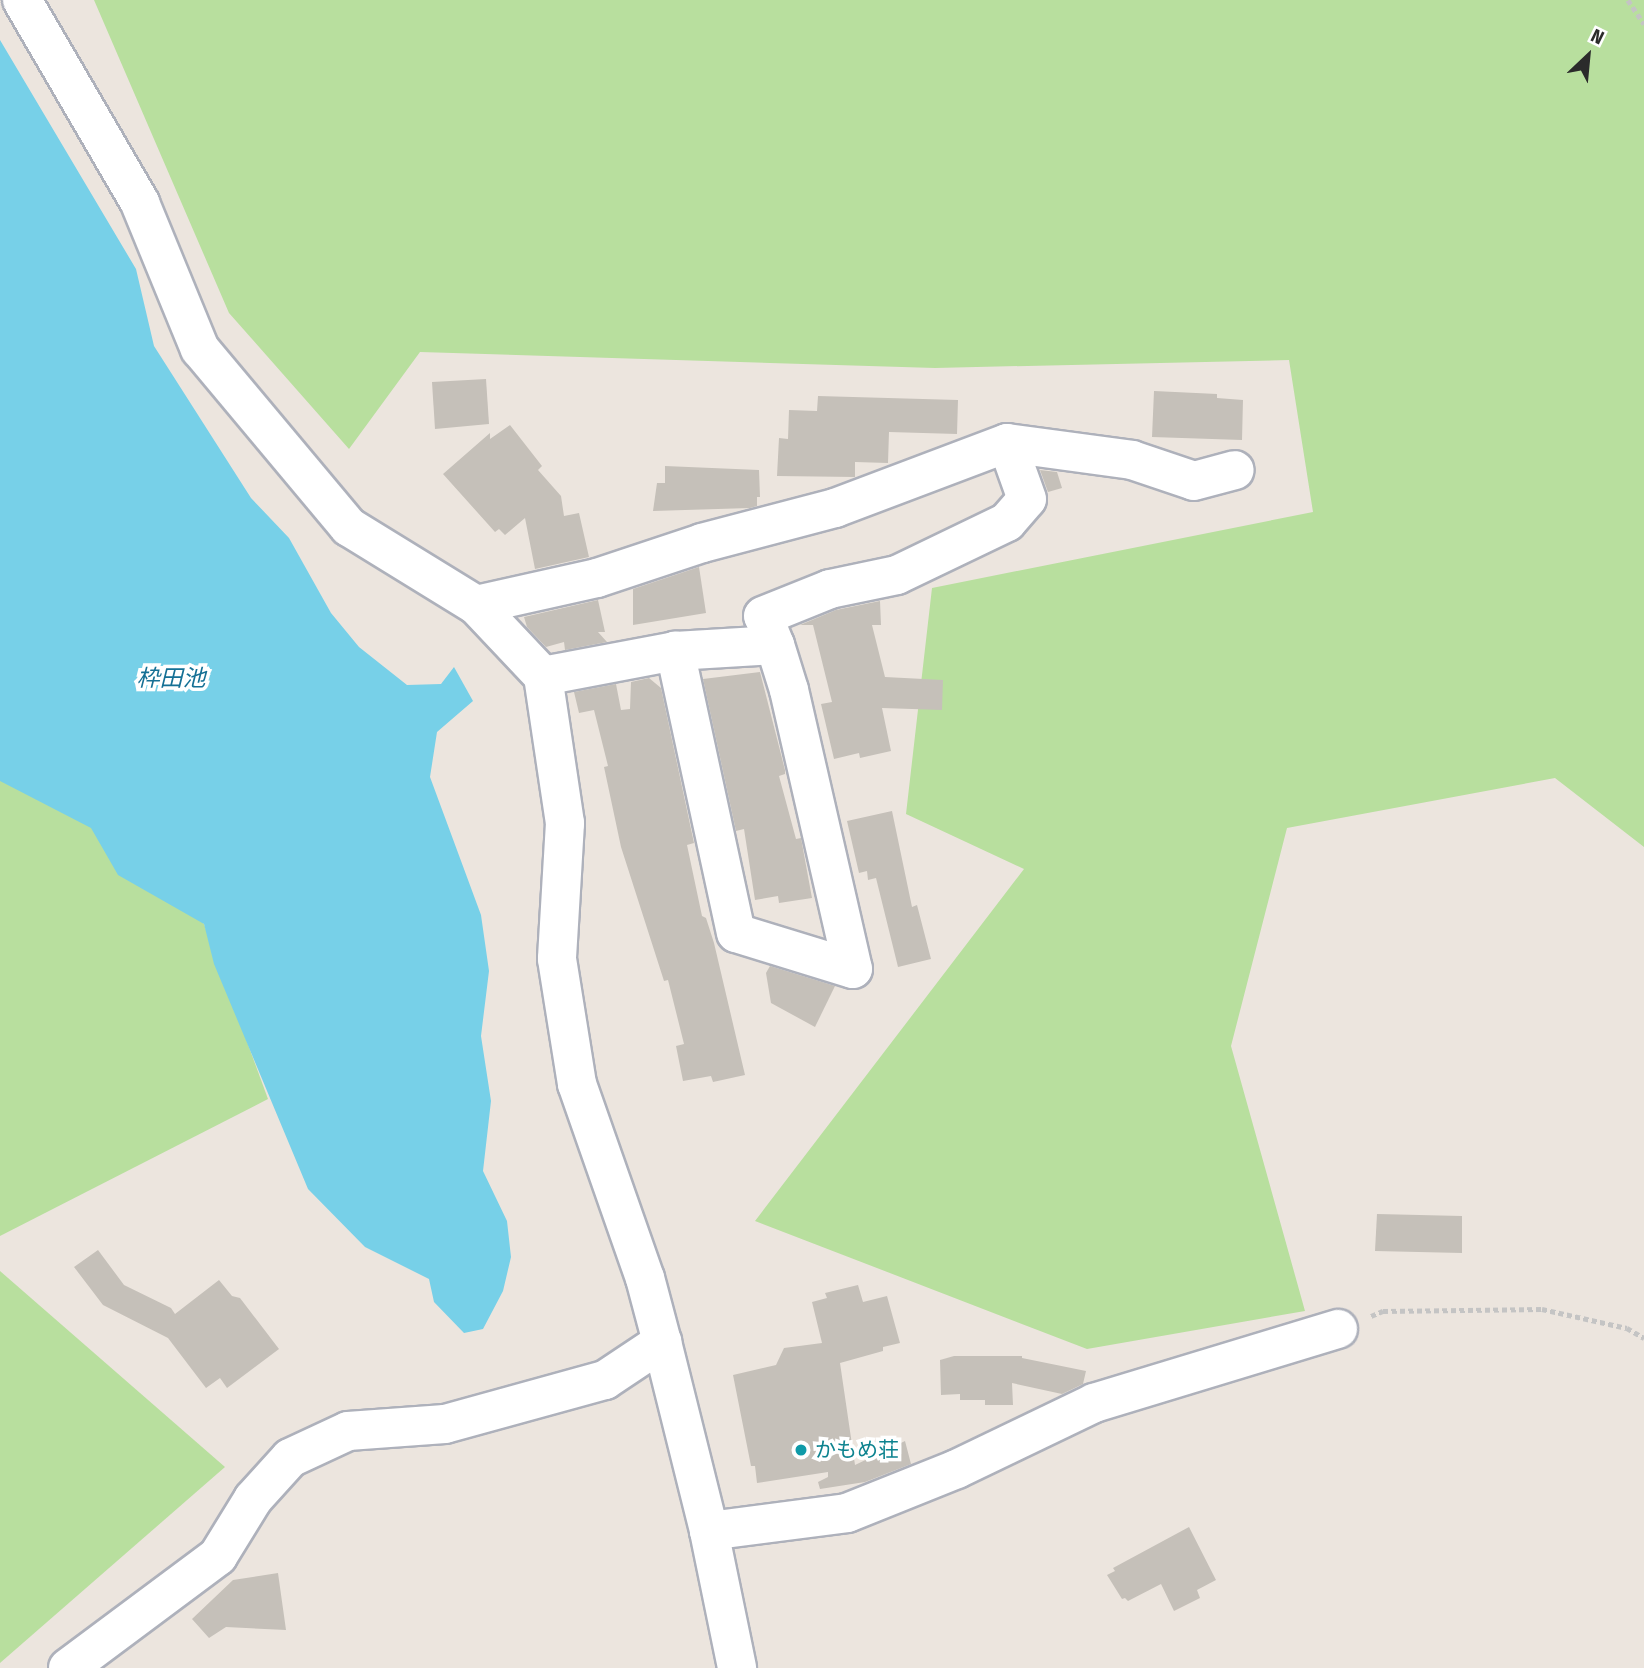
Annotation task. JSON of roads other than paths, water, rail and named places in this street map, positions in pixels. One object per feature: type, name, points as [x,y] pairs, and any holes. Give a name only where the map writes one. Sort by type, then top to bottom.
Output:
[{"type":"street","points":[[22,0],[140,203],[200,349],[349,527],[476,605],[543,676],[565,823],[557,958],[577,1084],[645,1278],[709,1531],[737,1668]]},
{"type":"street","points":[[476,605],[597,578],[702,543],[835,508],[1007,443],[1132,460],[1194,481],[1235,470]]},
{"type":"street","points":[[675,651],[736,933],[853,969],[789,690],[763,615],[830,589],[897,575],[1007,522],[1027,499],[1007,443]]},
{"type":"street","points":[[543,676],[675,651],[775,645]]},
{"type":"street","points":[[709,1531],[847,1513],[957,1469],[1094,1403],[1338,1329]]},
{"type":"street","points":[[68,1668],[218,1556],[253,1499],[290,1458],[348,1431],[445,1424],[606,1381],[662,1342]]},
{"type":"water","name":"枠田池","points":[[0,40],[136,269],[154,346],[251,498],[289,538],[331,613],[359,647],[407,685],[441,684],[454,667],[473,701],[437,732],[430,777],[481,915],[489,971],[481,1036],[491,1101],[483,1171],[507,1221],[511,1257],[503,1291],[483,1329],[464,1333],[434,1302],[429,1279],[365,1247],[308,1189],[214,964],[204,924],[118,875],[91,828],[0,781]]},
{"type":"place","name":"かもめ荘","points":[[801,1450]]}]
